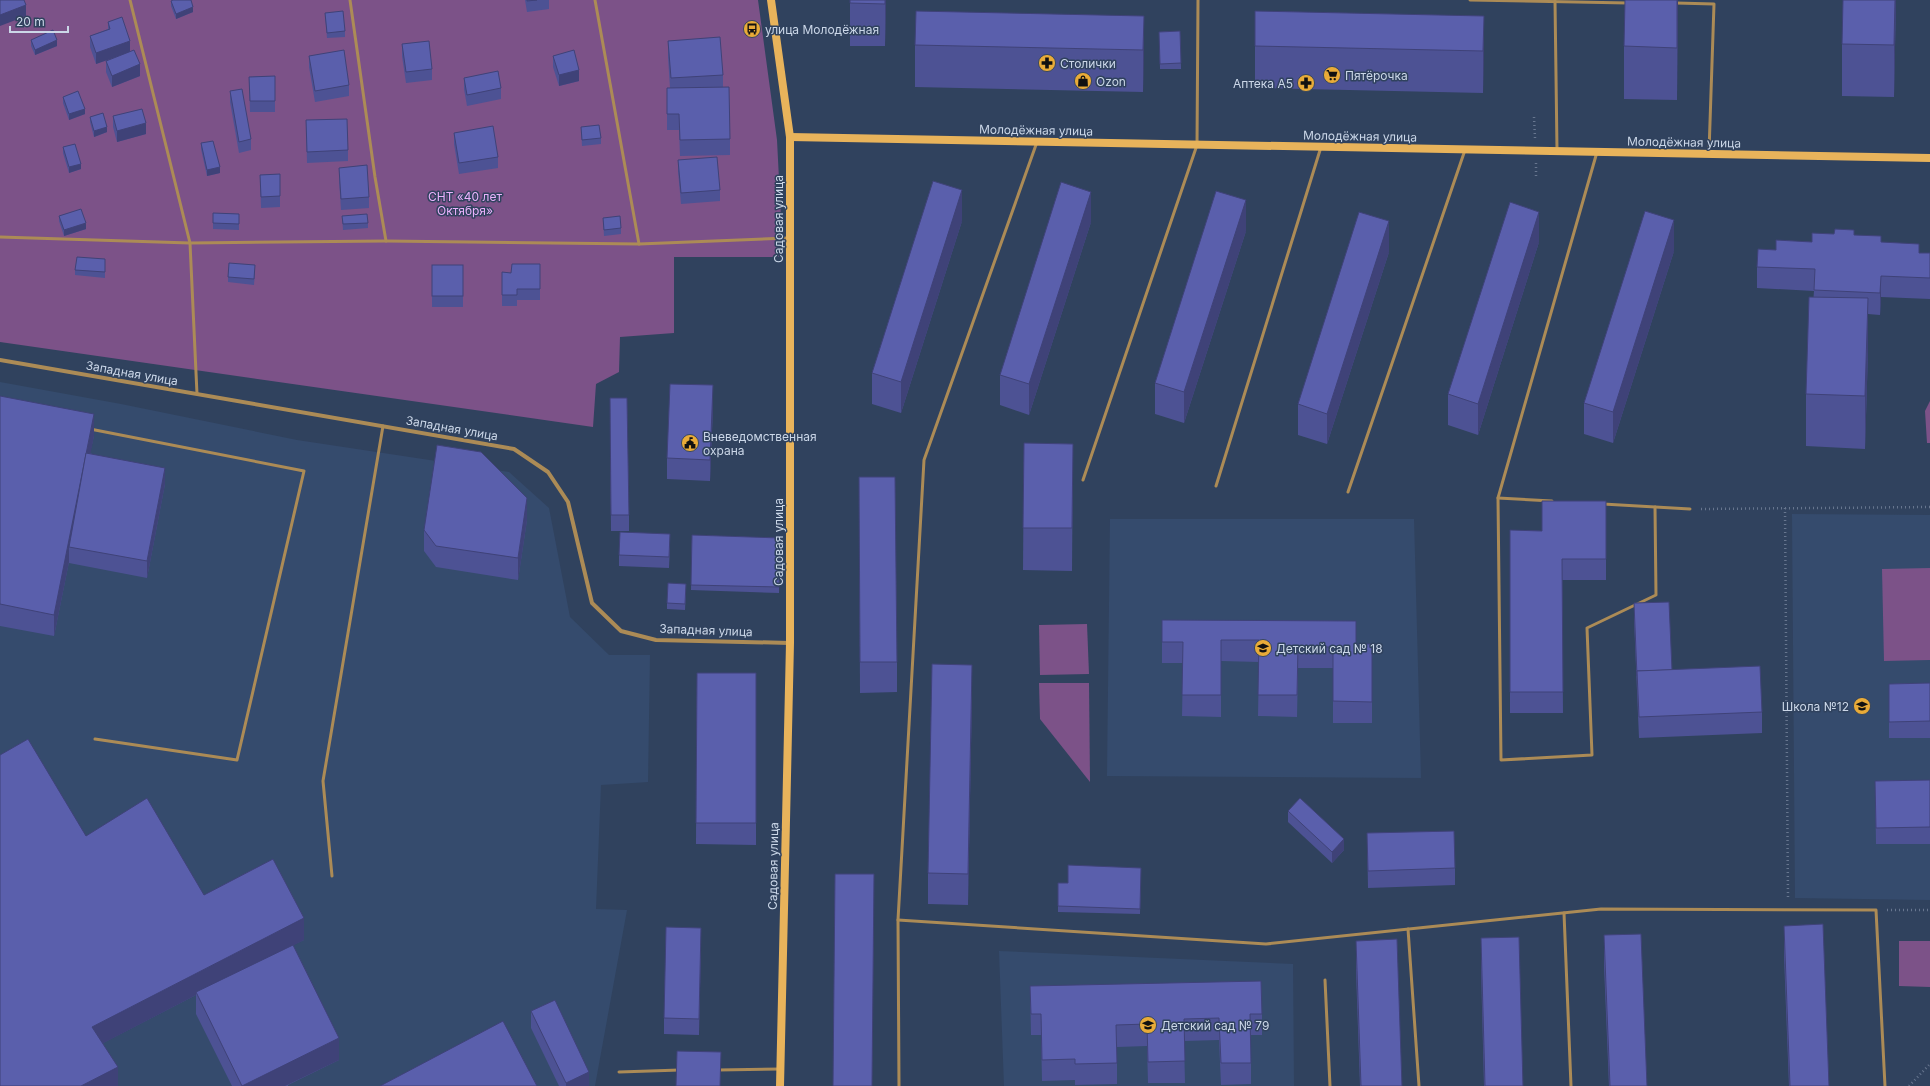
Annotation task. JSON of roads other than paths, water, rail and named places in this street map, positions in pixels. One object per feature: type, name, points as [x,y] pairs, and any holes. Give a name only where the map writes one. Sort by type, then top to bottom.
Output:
[{"type":"street","name":"Садовая улица","points":[[771,0],[790,137],[790,643],[780,1086]]},
{"type":"street","name":"Молодёжная улица","points":[[790,137],[1930,158]]},
{"type":"street","name":"Западная улица","points":[[0,360],[514,449],[548,472],[568,502],[592,603],[622,631],[656,640],[790,643]]},
{"type":"lane","points":[[130,0],[190,243],[197,394]]},
{"type":"lane","points":[[350,0],[375,177],[386,241]]},
{"type":"lane","points":[[595,0],[640,244]]},
{"type":"lane","points":[[1083,480],[1197,145],[1198,0]]},
{"type":"lane","points":[[1470,0],[1635,3]]},
{"type":"lane","points":[[1555,1],[1557,151]]},
{"type":"lane","points":[[1674,3],[1714,4],[1709,154]]},
{"type":"lane","points":[[899,1086],[898,920],[924,460],[1037,142]]},
{"type":"lane","points":[[1216,486],[1321,147]]},
{"type":"lane","points":[[1348,492],[1465,150]]},
{"type":"lane","points":[[1597,152],[1498,498],[1501,760],[1592,755],[1587,628],[1656,595],[1655,507]]},
{"type":"lane","points":[[0,237],[190,243],[386,241],[640,244],[790,238]]},
{"type":"lane","points":[[332,876],[323,781],[383,426]]},
{"type":"lane","points":[[86,428],[304,471],[237,760],[95,739]]},
{"type":"lane","points":[[1498,498],[1553,501]]},
{"type":"lane","points":[[1600,504],[1690,509]]},
{"type":"lane","points":[[898,920],[1266,944],[1601,909],[1876,910],[1885,1086]]},
{"type":"lane","points":[[1564,913],[1571,1086]]},
{"type":"lane","points":[[1408,929],[1419,1086]]},
{"type":"lane","points":[[1325,980],[1330,1086]]},
{"type":"lane","points":[[711,1070],[780,1069]]},
{"type":"lane","points":[[619,1072],[688,1070]]},
{"type":"place","name":"улица Молодёжная","points":[[752,29]]},
{"type":"place","name":"Столички","points":[[1047,63]]},
{"type":"place","name":"Пятёрочка","points":[[1332,75]]},
{"type":"place","name":"Ozon","points":[[1083,81]]},
{"type":"place","name":"Аптека A5","points":[[1306,83]]},
{"type":"place","name":"Вневедомственная охрана","points":[[690,443]]},
{"type":"place","name":"Детский сад № 18","points":[[1263,648]]},
{"type":"place","name":"Школа №12","points":[[1862,706]]},
{"type":"place","name":"Детский сад № 79","points":[[1148,1025]]},
{"type":"park label","name":"СНТ «40 лет Октября»","points":[[465,203]]}]
